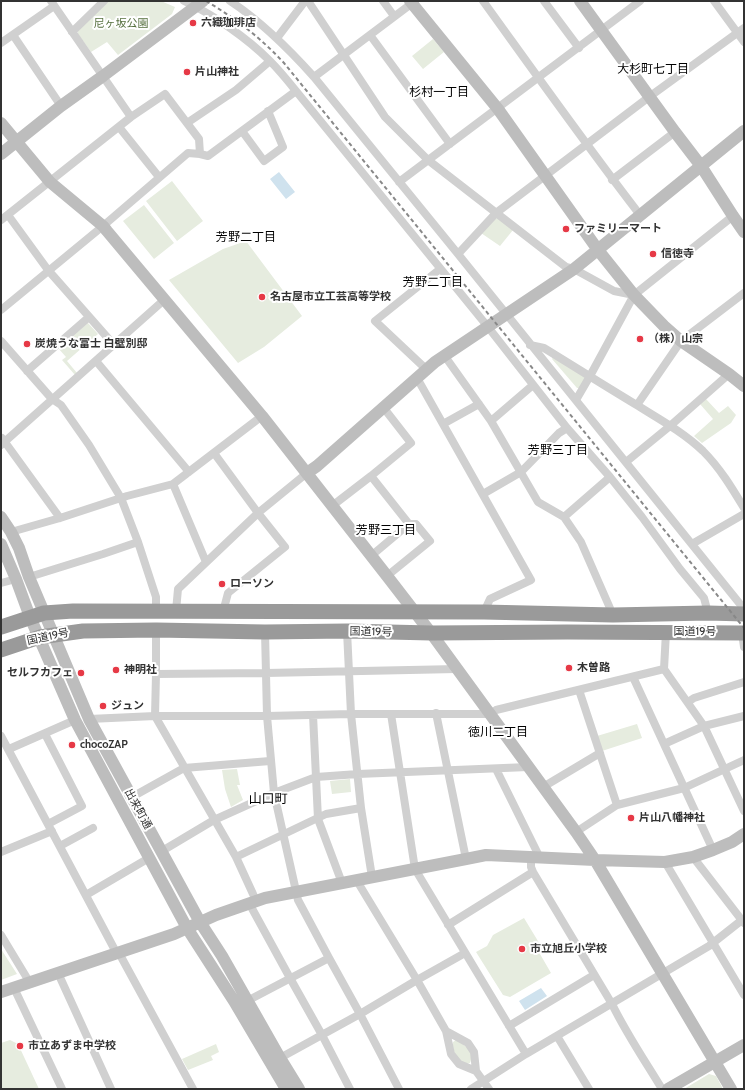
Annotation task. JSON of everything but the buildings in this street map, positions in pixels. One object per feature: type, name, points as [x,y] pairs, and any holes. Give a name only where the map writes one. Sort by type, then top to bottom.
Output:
[{"type":"highway","name":"国道19号","points":[[1,627],[37,615],[73,611],[414,611],[613,615],[708,613],[744,614]]},
{"type":"highway","name":"国道19号","points":[[1,650],[46,636],[83,630],[265,632],[347,631],[431,633],[666,632],[743,637]]},
{"type":"street","points":[[72,32],[104,1]]},
{"type":"street","points":[[184,1],[199,4],[242,37],[270,61],[296,91],[488,327],[567,428],[610,477],[642,517],[680,569],[704,598],[708,613]]},
{"type":"street","points":[[230,1],[277,38],[314,77],[744,609]]},
{"type":"street","points":[[277,38],[306,1],[385,117],[428,160],[566,267],[574,269],[614,291],[634,295]]},
{"type":"street","points":[[383,1],[394,16]]},
{"type":"street","points":[[483,1],[612,180],[640,216]]},
{"type":"street","points":[[544,1],[579,48]]},
{"type":"street","points":[[580,1],[701,166],[744,232]]},
{"type":"street","points":[[399,182],[640,1]]},
{"type":"street","points":[[714,1],[741,31],[744,42]]},
{"type":"street","points":[[314,77],[412,2],[498,108],[598,250],[634,295],[681,341],[744,386]]},
{"type":"street","points":[[1,43],[53,4],[131,117]]},
{"type":"street","points":[[1,154],[61,106],[104,76],[199,4]]},
{"type":"street","points":[[458,254],[496,214],[649,97],[741,31]]},
{"type":"street","points":[[13,35],[61,106]]},
{"type":"street","points":[[370,35],[450,144]]},
{"type":"street","points":[[187,123],[236,90],[270,61]]},
{"type":"street","points":[[1,310],[103,226],[188,152],[208,156],[296,91]]},
{"type":"street","points":[[1,220],[131,117],[165,94],[199,139],[200,154]]},
{"type":"street","points":[[242,131],[264,161],[284,147],[268,111]]},
{"type":"street","points":[[1,123],[50,182],[103,226],[262,416],[431,633],[595,860],[732,1089]]},
{"type":"street","points":[[119,127],[159,177]]},
{"type":"street","points":[[176,611],[178,589],[258,513],[317,466],[426,369],[574,269],[744,131]]},
{"type":"street","points":[[612,180],[675,132]]},
{"type":"street","points":[[8,215],[48,270],[114,344]]},
{"type":"street","points":[[576,400],[634,295],[733,216]]},
{"type":"street","points":[[426,369],[375,321],[440,269]]},
{"type":"street","points":[[637,405],[681,341],[741,295],[744,304]]},
{"type":"street","points":[[60,518],[2,441],[96,361],[164,300]]},
{"type":"street","points":[[28,371],[89,317]]},
{"type":"street","points":[[1,341],[52,399],[61,405],[89,445],[121,498],[138,542],[156,596],[156,611]]},
{"type":"street","points":[[530,344],[544,348],[637,405],[692,442],[704,452],[714,464],[744,508]]},
{"type":"street","points":[[444,356],[492,421],[538,502],[564,518],[581,542],[613,615]]},
{"type":"street","points":[[96,361],[189,472]]},
{"type":"street","points":[[626,462],[670,426],[729,374]]},
{"type":"street","points":[[417,378],[531,580],[490,599],[484,612]]},
{"type":"street","points":[[492,421],[533,384]]},
{"type":"street","points":[[443,424],[480,404]]},
{"type":"street","points":[[332,506],[411,443],[383,407]]},
{"type":"street","points":[[11,532],[121,498],[173,484],[262,416]]},
{"type":"street","points":[[482,494],[521,472],[559,433],[567,428]]},
{"type":"street","points":[[214,452],[258,513],[285,547],[228,593],[223,612]]},
{"type":"street","points":[[371,476],[409,524]]},
{"type":"street","points":[[564,518],[610,477]]},
{"type":"street","points":[[173,484],[206,562]]},
{"type":"street","points":[[692,544],[744,514]]},
{"type":"street","name":"出来町通","points":[[1,517],[19,548],[29,577],[37,615]]},
{"type":"street","points":[[371,556],[409,524],[416,524],[430,541],[387,576]]},
{"type":"street","points":[[29,577],[138,542]]},
{"type":"street","name":"出来町通","points":[[1,544],[16,579],[37,615],[46,636],[75,720],[187,928],[234,1001],[286,1089]]},
{"type":"street","points":[[1,583],[16,579]]},
{"type":"street","points":[[156,630],[155,716],[236,857],[253,894],[252,902],[290,978],[350,1089]]},
{"type":"street","points":[[347,631],[351,714],[361,808],[372,877]]},
{"type":"street","points":[[265,632],[267,716],[270,761],[274,793],[298,900],[399,1089]]},
{"type":"street","points":[[666,632],[664,669],[704,726],[744,811]]},
{"type":"street","name":"出来町通","points":[[46,636],[89,719],[200,922],[222,956],[299,1089]]},
{"type":"street","points":[[89,719],[155,716],[436,713],[490,714],[496,710],[664,669]]},
{"type":"street","points":[[156,674],[457,670]]},
{"type":"street","points":[[633,677],[714,850]]},
{"type":"street","points":[[688,702],[694,698],[744,682]]},
{"type":"street","points":[[579,690],[617,805]]},
{"type":"street","points":[[436,713],[466,859]]},
{"type":"street","points":[[391,714],[415,869],[526,1054]]},
{"type":"street","points":[[313,715],[318,819],[342,883]]},
{"type":"street","points":[[664,744],[704,726],[744,716]]},
{"type":"street","points":[[8,749],[75,720]]},
{"type":"street","points":[[1,852],[50,828],[82,806],[45,734]]},
{"type":"street","points":[[1,738],[193,1089]]},
{"type":"street","points":[[543,787],[600,752]]},
{"type":"street","points":[[576,832],[617,805],[684,788],[744,760]]},
{"type":"street","points":[[132,797],[184,768],[270,761]]},
{"type":"street","points":[[162,851],[214,820],[274,793],[316,777],[528,767]]},
{"type":"street","points":[[496,769],[535,857],[531,867],[533,872],[612,1004],[620,1022],[631,1037],[662,1089]]},
{"type":"street","points":[[236,857],[326,814],[361,808]]},
{"type":"street","points":[[60,846],[93,828]]},
{"type":"street","points":[[1,992],[174,934],[216,915],[265,898],[357,881],[486,854],[665,862],[693,857],[714,850],[732,842],[744,834]]},
{"type":"street","points":[[471,1089],[526,1054],[709,946],[743,922],[693,857]]},
{"type":"street","points":[[86,895],[149,858]]},
{"type":"street","points":[[665,862],[744,995]]},
{"type":"street","points":[[448,924],[533,872]]},
{"type":"street","points":[[357,881],[446,1031],[451,1054],[459,1064],[476,1071]]},
{"type":"street","points":[[1,935],[30,983]]},
{"type":"street","points":[[280,1058],[360,1014],[465,953]]},
{"type":"street","points":[[247,1001],[329,958]]},
{"type":"street","points":[[58,973],[112,1089]]},
{"type":"street","points":[[509,1026],[594,975]]},
{"type":"street","points":[[14,988],[62,1089]]},
{"type":"street","points":[[446,1031],[468,1043],[474,1052],[476,1071],[489,1089]]},
{"type":"street","points":[[557,1036],[589,1089]]},
{"type":"street","points":[[668,1089],[744,1045]]},
{"type":"green space","name":"尼ヶ坂公園","points":[[107,1],[161,1],[175,7],[172,14],[118,55],[107,42],[91,52],[78,34],[78,31]]},
{"type":"green space","points":[[433,39],[444,52],[423,69],[412,56]]},
{"type":"green space","points":[[172,181],[203,221],[177,241],[146,201]]},
{"type":"green space","points":[[144,205],[174,243],[154,259],[123,221]]},
{"type":"green space","points":[[498,218],[513,230],[500,246],[481,233],[494,219]]},
{"type":"green space","points":[[246,241],[302,316],[264,347],[238,363],[169,280],[223,249]]},
{"type":"green space","points":[[88,323],[98,334],[67,361],[77,373],[75,375],[62,360],[66,357],[58,348]]},
{"type":"green space","points":[[553,357],[584,376],[585,379],[579,388],[577,388],[552,359]]},
{"type":"green space","points":[[706,399],[719,413],[728,406],[736,415],[731,423],[702,443],[694,436],[713,419],[700,404]]},
{"type":"green space","points":[[637,724],[642,738],[602,751],[597,736]]},
{"type":"green space","points":[[237,769],[240,785],[237,785],[243,800],[231,807],[225,789],[222,770]]},
{"type":"green space","points":[[350,779],[351,792],[332,794],[330,781]]},
{"type":"green space","points":[[524,918],[544,951],[540,954],[551,973],[510,997],[503,995],[476,952],[487,946],[493,935]]},
{"type":"green space","points":[[1,949],[17,974],[1,980]]},
{"type":"green space","points":[[10,1040],[18,1044],[39,1089],[1,1089],[1,1043]]},
{"type":"green space","points":[[456,1040],[466,1046],[470,1052],[470,1063],[463,1063],[455,1054],[453,1042]]},
{"type":"green space","points":[[216,1044],[219,1052],[211,1056],[213,1060],[188,1070],[182,1059]]},
{"type":"green space","points":[[709,1074],[716,1076],[723,1089],[684,1089]]},
{"type":"water","points":[[279,172],[295,192],[286,199],[270,179]]},
{"type":"water","points":[[541,988],[547,996],[525,1010],[519,1001]]},
{"type":"railway","points":[[206,1],[247,29],[284,63],[744,628]]},
{"type":"place","name":"六織珈琲店","points":[[193,23]]},
{"type":"place","name":"片山神社","points":[[187,72]]},
{"type":"place","name":"ファミリーマート","points":[[566,229]]},
{"type":"place","name":"信徳寺","points":[[653,254]]},
{"type":"place","name":"名古屋市立工芸高等学校","points":[[262,297]]},
{"type":"place","name":"（株）山宗","points":[[640,339]]},
{"type":"place","name":"炭焼うな富士 白壁別邸","points":[[27,344]]},
{"type":"place","name":"ローソン","points":[[222,584]]},
{"type":"place","name":"木曽路","points":[[569,668]]},
{"type":"place","name":"神明社","points":[[116,670]]},
{"type":"place","name":"セルフカフェ","points":[[81,673]]},
{"type":"place","name":"ジュン","points":[[103,706]]},
{"type":"place","name":"chocoZAP","points":[[72,745]]},
{"type":"place","name":"片山八幡神社","points":[[631,818]]},
{"type":"place","name":"市立旭丘小学校","points":[[522,949]]},
{"type":"place","name":"市立あずま中学校","points":[[20,1046]]},
{"type":"district","name":"大杉町七丁目","points":[[653,69]]},
{"type":"district","name":"杉村一丁目","points":[[439,92]]},
{"type":"district","name":"芳野二丁目","points":[[246,237]]},
{"type":"district","name":"芳野二丁目","points":[[433,282]]},
{"type":"district","name":"芳野三丁目","points":[[558,450]]},
{"type":"district","name":"芳野三丁目","points":[[386,530]]},
{"type":"district","name":"徳川二丁目","points":[[498,732]]},
{"type":"district","name":"山口町","points":[[268,799]]}]
